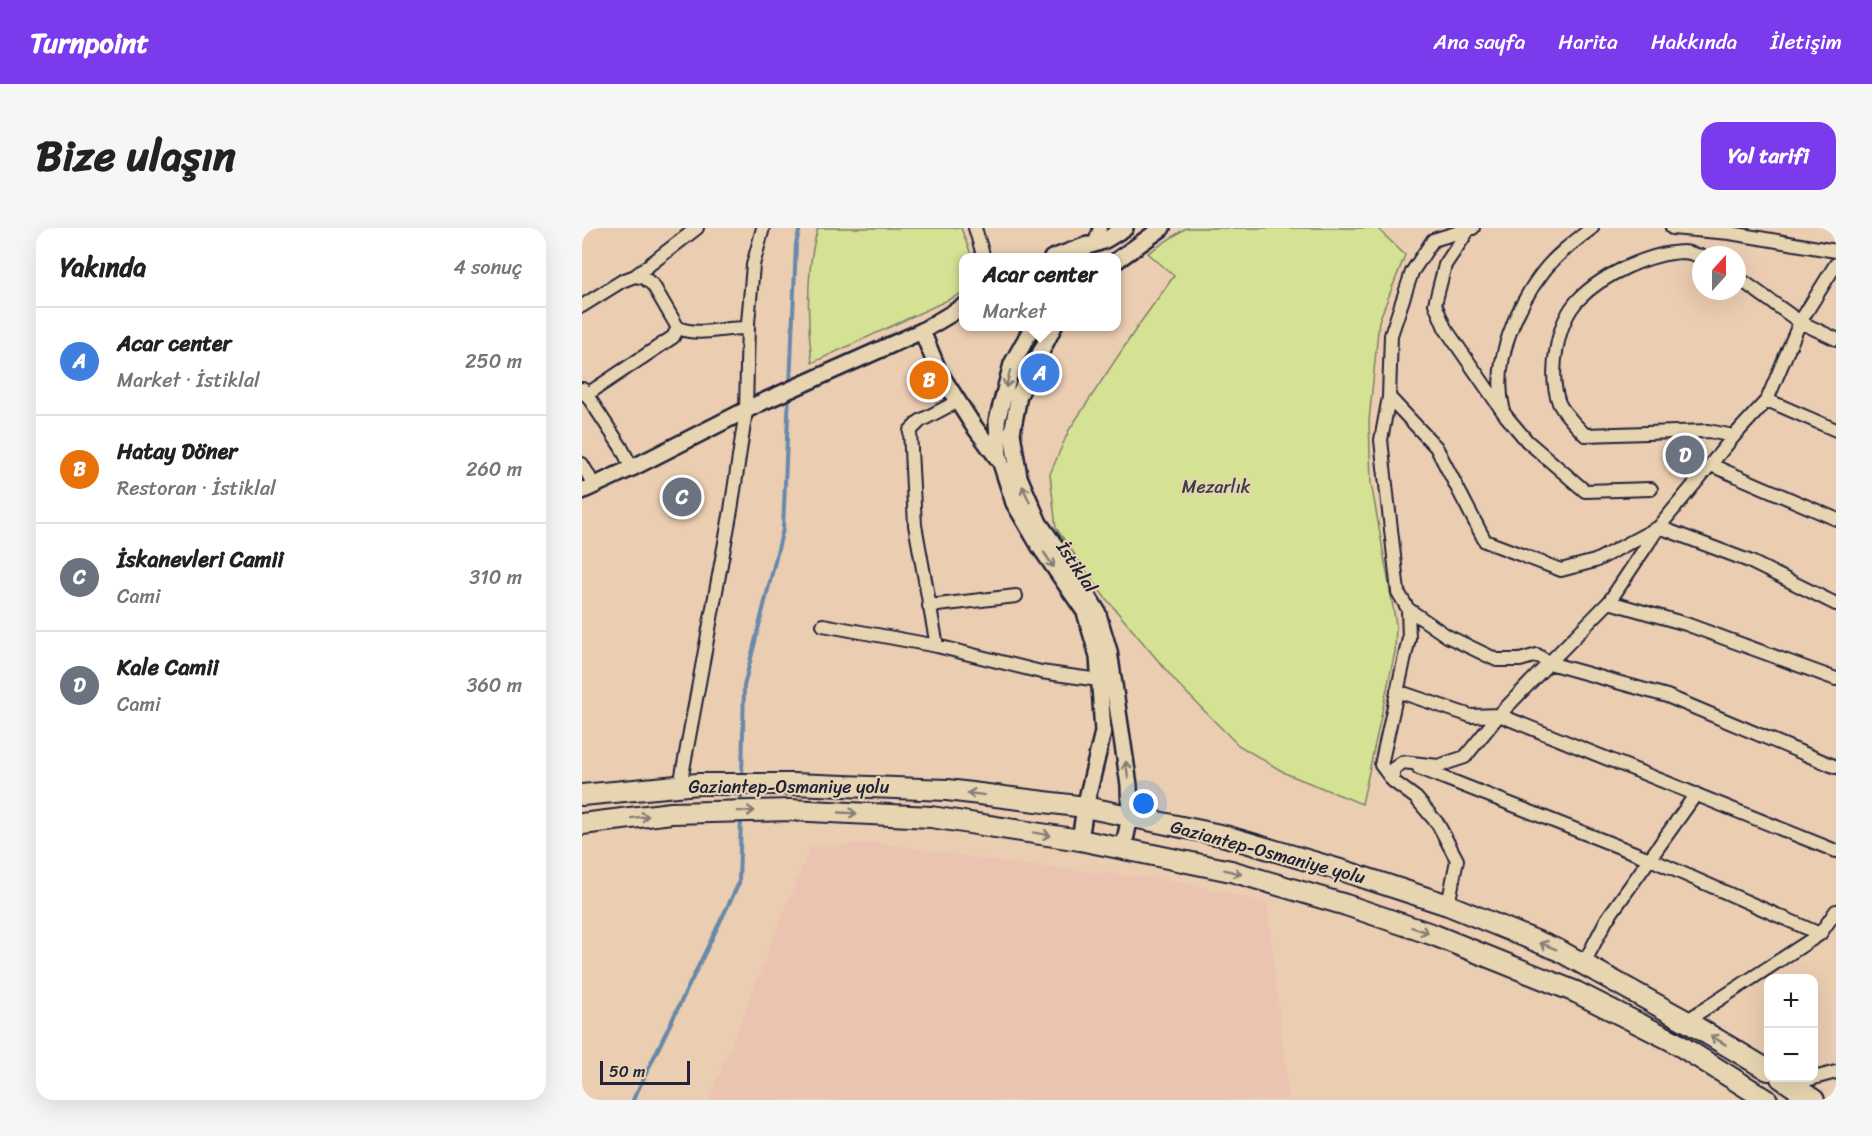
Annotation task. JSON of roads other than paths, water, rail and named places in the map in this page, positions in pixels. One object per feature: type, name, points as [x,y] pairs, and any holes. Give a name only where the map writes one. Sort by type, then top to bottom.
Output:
[{"type":"highway","name":"Gaziantep-Osmaniye yolu","points":[[582,795],[689,785],[793,784],[948,790],[1085,807],[1224,836],[1344,871],[1448,905],[1558,950],[1686,1021],[1764,1068]]},
{"type":"highway","name":"Gaziantep-Osmaniye yolu","points":[[582,824],[671,813],[790,810],[931,818],[1080,840],[1231,871],[1346,905],[1434,935],[1576,992],[1671,1040],[1767,1100]]},
{"type":"highway","points":[[1787,1082],[1814,1100]]},
{"type":"street","points":[[582,306],[622,280],[635,276],[697,228]]},
{"type":"street","points":[[689,785],[731,510],[753,407],[748,328],[753,265],[763,228]]},
{"type":"street","points":[[975,228],[982,253]]},
{"type":"street","points":[[1067,253],[1089,246],[1125,228]]},
{"type":"street","points":[[1121,257],[1162,228]]},
{"type":"street","points":[[1506,416],[1499,391],[1513,320],[1544,271],[1592,228]]},
{"type":"street","points":[[1671,228],[1730,233],[1836,250]]},
{"type":"street","points":[[1471,229],[1445,265],[1435,304],[1445,328],[1506,416],[1527,441],[1585,491],[1651,489]]},
{"type":"street","points":[[1471,229],[1433,240],[1412,273],[1391,335],[1389,397],[1381,440],[1398,592],[1408,609],[1447,636],[1497,660],[1520,660],[1537,655],[1549,663],[1667,696],[1836,767]]},
{"type":"street","points":[[1089,246],[1108,248],[1110,253]]},
{"type":"street","points":[[1692,254],[1684,252],[1644,260],[1613,274],[1579,299],[1561,327],[1554,373],[1559,404],[1585,435],[1708,432],[1734,436]]},
{"type":"street","points":[[1393,781],[1393,769],[1403,762],[1438,766],[1464,757],[1498,716],[1609,602],[1659,527],[1734,436],[1767,400],[1800,322],[1836,264]]},
{"type":"street","points":[[635,276],[644,278],[653,285],[678,328],[684,331],[748,328]]},
{"type":"street","points":[[1746,283],[1800,322],[1836,339]]},
{"type":"street","points":[[582,464],[588,488],[840,366],[922,331],[959,308]]},
{"type":"street","points":[[632,468],[621,447],[584,392],[673,337],[678,328]]},
{"type":"street","points":[[922,331],[939,372],[999,460]]},
{"type":"street","name":"İstiklal","points":[[1030,331],[1012,364],[997,421],[999,460],[1014,502],[1040,547],[1085,612],[1098,656],[1103,732],[1085,807],[1080,840]]},
{"type":"street","points":[[1052,331],[1019,395],[1012,433],[1019,477],[1039,523],[1072,570],[1096,610],[1109,651],[1130,785],[1130,817],[1123,849]]},
{"type":"street","points":[[1389,397],[1436,447],[1485,541],[1561,570],[1595,561],[1659,527],[1749,561],[1836,604]]},
{"type":"street","points":[[1767,400],[1836,430]]},
{"type":"street","points":[[937,645],[915,525],[910,431],[920,421],[958,401]]},
{"type":"street","points":[[1711,465],[1836,519]]},
{"type":"street","points":[[929,606],[1016,596]]},
{"type":"street","points":[[1609,602],[1686,624],[1836,679]]},
{"type":"street","points":[[1408,609],[1409,638],[1381,765],[1393,781],[1416,798],[1438,824],[1457,860],[1448,905]]},
{"type":"street","points":[[823,625],[937,645],[1041,672],[1099,680]]},
{"type":"street","points":[[1397,691],[1471,716],[1498,716],[1836,851]]},
{"type":"street","points":[[1403,762],[1650,859],[1820,934]]},
{"type":"street","points":[[1583,965],[1607,919],[1696,794]]},
{"type":"street","points":[[1686,1021],[1820,934],[1836,911]]},
{"type":"street","points":[[1818,1075],[1836,1072]]},
{"type":"waterway","points":[[790,386],[796,244],[800,228]]},
{"type":"waterway","points":[[742,777],[744,686],[783,529],[789,393]]},
{"type":"waterway","points":[[741,790],[741,807]]},
{"type":"waterway","points":[[633,1100],[739,883],[741,817]]},
{"type":"place","name":"Acar center","points":[[1040,373]]},
{"type":"place","name":"Hatay Döner","points":[[929,380]]},
{"type":"place","name":"Kale Camii","points":[[1685,455]]},
{"type":"place","name":"İskanevleri Camii","points":[[682,497]]},
{"type":"park label","name":"Mezarlık","points":[[1216,487]]}]
